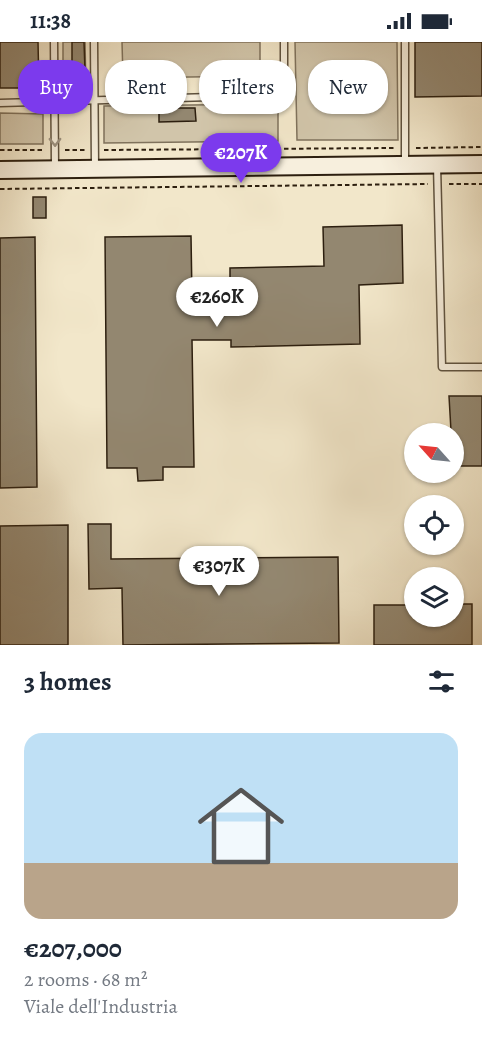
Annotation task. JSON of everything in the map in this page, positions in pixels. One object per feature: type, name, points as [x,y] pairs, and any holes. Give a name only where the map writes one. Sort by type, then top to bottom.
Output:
[{"type":"street","points":[[0,170],[482,164]]},
{"type":"lane","points":[[54,42],[54,60]]},
{"type":"lane","points":[[94,42],[94,168]]},
{"type":"lane","points":[[94,100],[284,96],[284,42]]},
{"type":"lane","points":[[405,42],[405,165]]},
{"type":"lane","points":[[0,103],[18,102]]},
{"type":"lane","points":[[54,114],[55,169]]},
{"type":"lane","points":[[437,165],[442,367],[482,367]]},
{"type":"path","points":[[0,150],[482,147]]},
{"type":"path","points":[[0,189],[482,184]]},
{"type":"shaded area","points":[[63,42],[85,42],[85,60],[63,60]]},
{"type":"shaded area","points":[[122,42],[260,42],[260,60],[199,60],[199,77],[187,77],[187,60],[122,60]]},
{"type":"shaded area","points":[[295,42],[397,42],[398,140],[297,140]]},
{"type":"shaded area","points":[[187,105],[199,105],[199,114],[278,114],[278,141],[104,143],[104,106],[105,114],[187,114]]},
{"type":"shaded area","points":[[0,113],[43,114],[43,144],[0,144]]},
{"type":"building","points":[[0,42],[38,42],[38,60],[18,60],[18,88],[0,88]]},
{"type":"building","points":[[72,42],[84,42],[85,60],[72,60]]},
{"type":"building","points":[[415,42],[482,42],[482,96],[415,97]]},
{"type":"building","points":[[187,108],[195,108],[196,121],[159,122],[159,114],[187,114]]},
{"type":"building","points":[[33,197],[46,197],[46,218],[33,218]]},
{"type":"building","points":[[402,225],[403,283],[359,285],[360,344],[231,347],[231,340],[192,340],[194,467],[163,467],[163,480],[138,481],[137,468],[107,468],[105,237],[191,236],[192,296],[230,296],[230,268],[324,266],[323,227]]},
{"type":"building","points":[[35,237],[37,487],[0,488],[0,238]]},
{"type":"building","points":[[449,396],[482,396],[482,466],[464,466],[464,423],[451,423]]},
{"type":"building","points":[[88,524],[111,524],[111,559],[338,557],[339,643],[123,645],[122,588],[89,589]]},
{"type":"building","points":[[68,525],[68,645],[0,645],[0,526]]},
{"type":"building","points":[[464,604],[472,604],[472,645],[374,645],[374,605],[404,605],[404,627],[464,627]]}]
